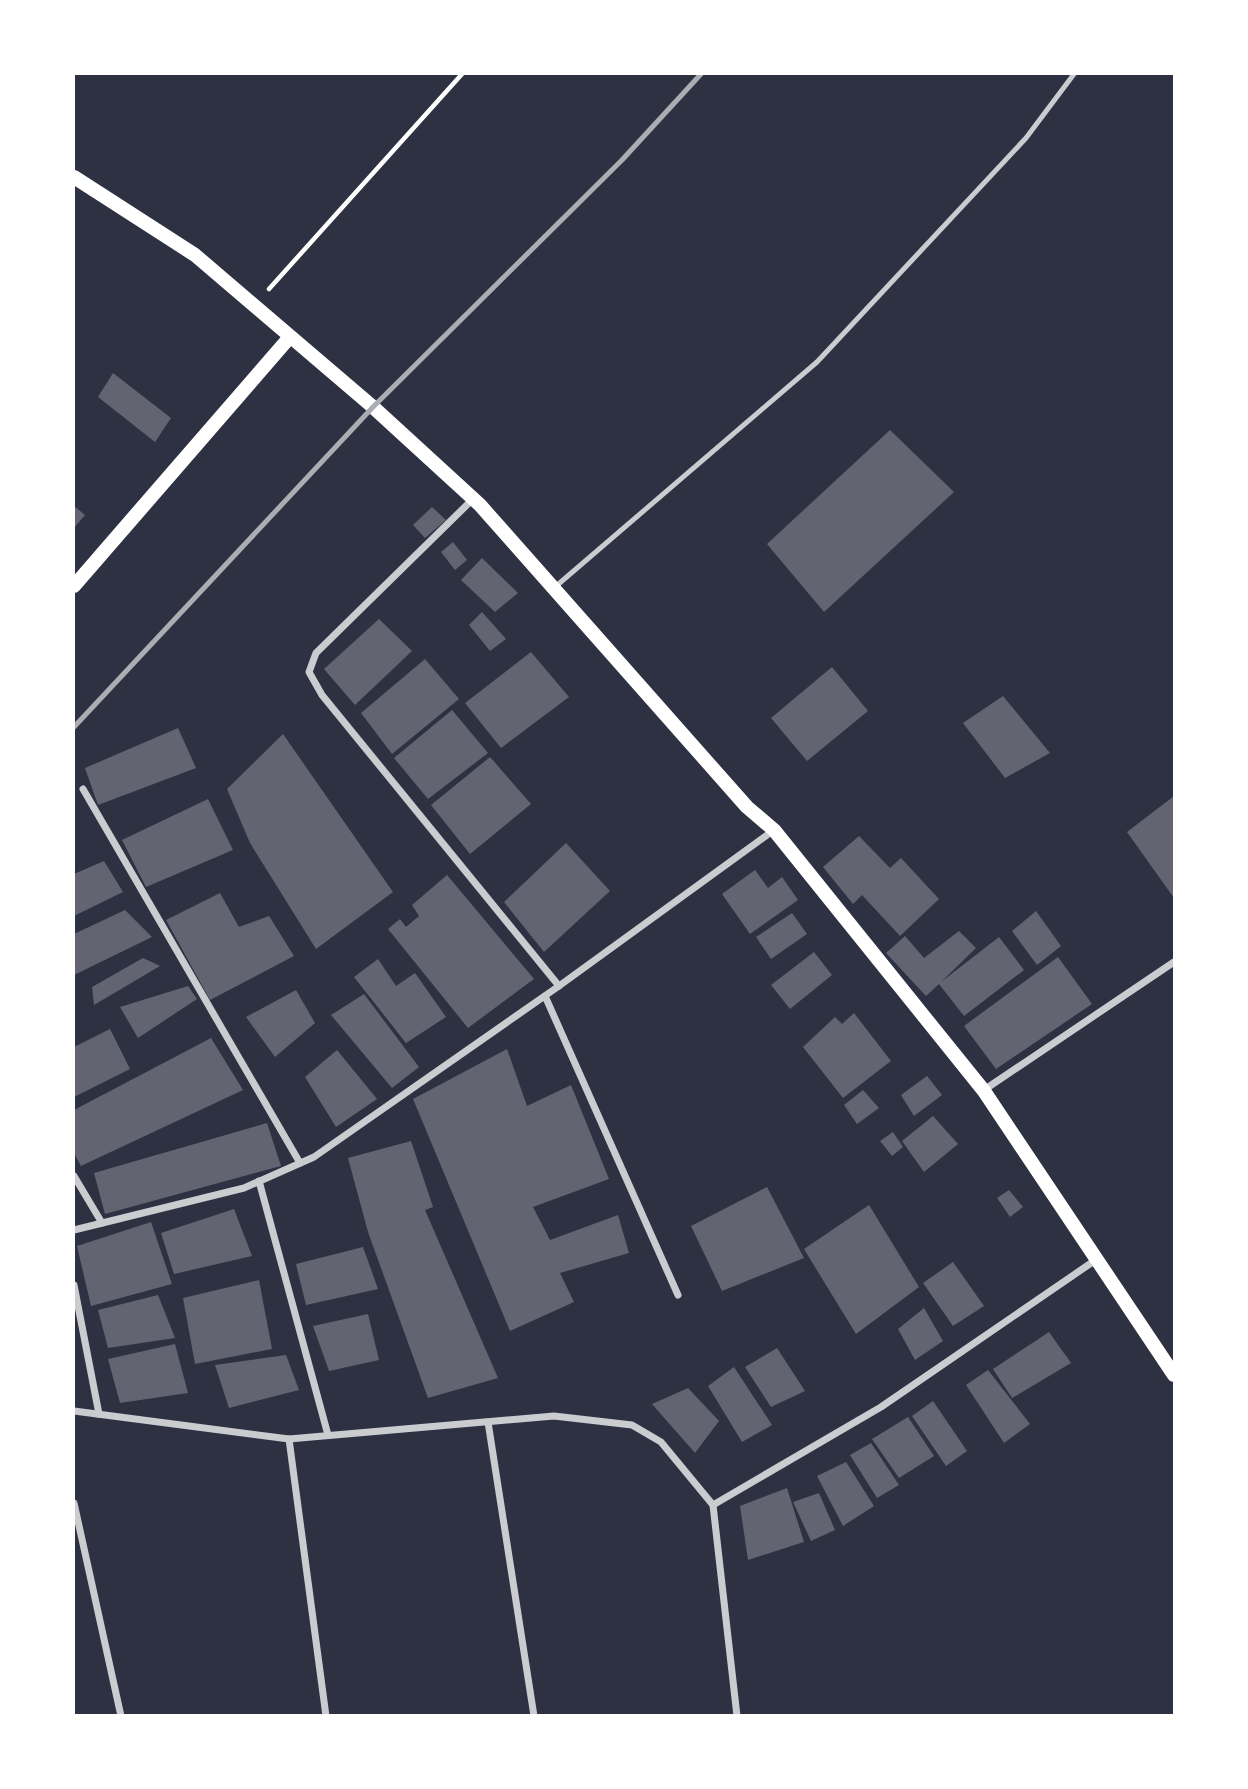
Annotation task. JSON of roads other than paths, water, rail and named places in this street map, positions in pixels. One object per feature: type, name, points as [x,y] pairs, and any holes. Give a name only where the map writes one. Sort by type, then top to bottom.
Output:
[{"type":"main road","points":[[74,177],[195,255],[373,408],[473,499],[747,807],[774,830],[984,1091],[1174,1375]]},
{"type":"main road","points":[[74,586],[289,338]]},
{"type":"street","points":[[473,499],[316,653],[309,672],[322,695],[559,986]]},
{"type":"street","points":[[83,789],[300,1163]]},
{"type":"street","points":[[74,1230],[244,1188],[314,1157],[545,996],[774,830]]},
{"type":"street","points":[[984,1091],[1174,962]]},
{"type":"street","points":[[545,996],[678,1295]]},
{"type":"street","points":[[74,1176],[102,1223]]},
{"type":"street","points":[[259,1181],[328,1435]]},
{"type":"street","points":[[713,1505],[881,1407],[1097,1259]]},
{"type":"street","points":[[74,1285],[99,1414]]},
{"type":"street","points":[[74,1411],[289,1439],[554,1416],[632,1426],[661,1442],[713,1505],[737,1716]]},
{"type":"street","points":[[488,1422],[534,1716]]},
{"type":"street","points":[[289,1439],[326,1716]]},
{"type":"street","points":[[74,1503],[121,1716]]},
{"type":"lane","points":[[554,589],[817,362],[1026,138],[1074,74]]},
{"type":"railway","points":[[74,727],[373,407],[622,160],[701,74]]}]
